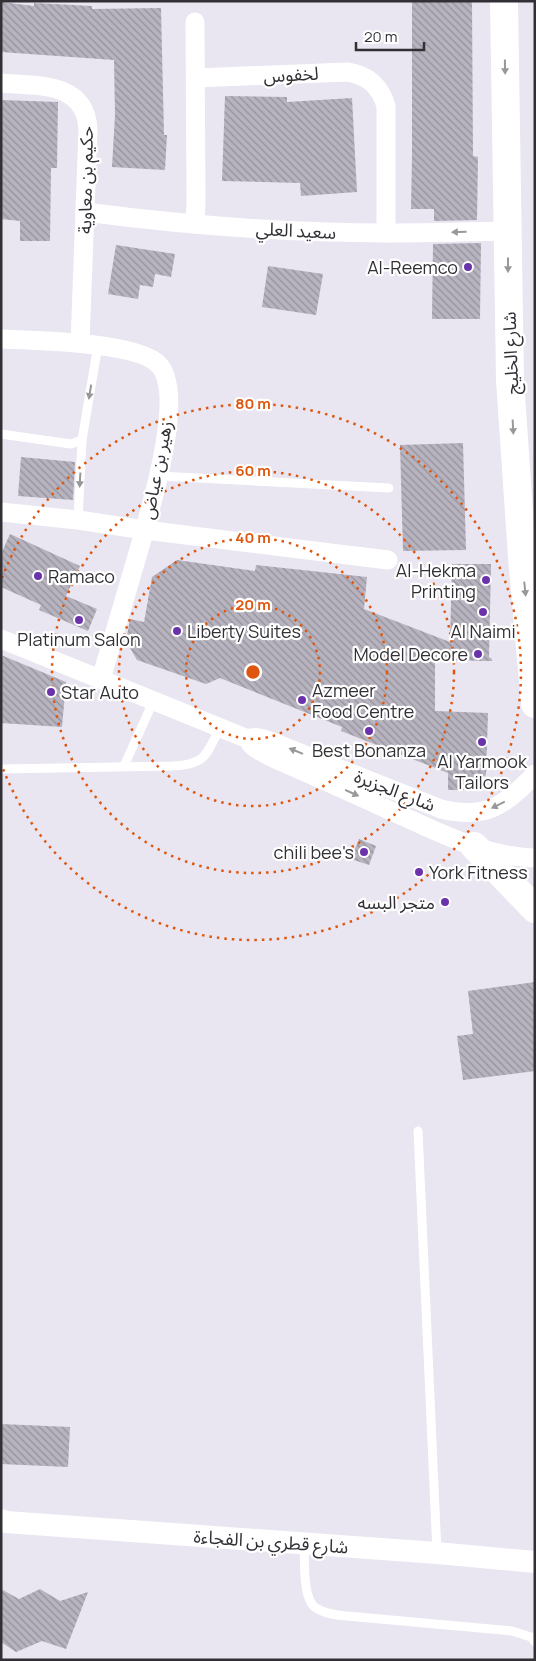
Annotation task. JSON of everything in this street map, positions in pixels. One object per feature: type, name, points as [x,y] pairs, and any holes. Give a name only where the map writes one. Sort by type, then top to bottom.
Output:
[{"type":"main road","name":"شارع الخليج","points":[[504,1],[510,380],[515,468],[535,704]]},
{"type":"main road","points":[[474,846],[535,909]]},
{"type":"street","points":[[195,22],[195,224]]},
{"type":"street","name":"لخفوس","points":[[196,78],[347,72],[357,73],[373,82],[379,89],[386,106],[386,233]]},
{"type":"street","name":"حكيم بن معاوية","points":[[1,83],[63,90],[70,94],[86,113],[88,130],[80,344]]},
{"type":"street","name":"سعيد العلي","points":[[85,212],[195,224],[310,232],[508,231]]},
{"type":"street","points":[[1,338],[80,344]]},
{"type":"street","name":"زهير بن عياض","points":[[80,344],[146,355],[159,364],[169,387],[167,422],[159,476],[101,679]]},
{"type":"street","name":"زهير بن عياض","points":[[1,512],[78,520],[388,560]]},
{"type":"street","name":"شارع الجزيرة","points":[[1,639],[248,739],[252,737],[259,738],[274,743],[441,809],[456,813],[473,814],[502,804],[516,794],[535,774]]},
{"type":"street","name":"شارع الجزيرة","points":[[248,739],[249,744],[269,756],[438,832],[474,846],[514,857],[535,858]]},
{"type":"street","name":"شارع قطري بن الفجاءة","points":[[3,1522],[436,1553],[535,1562]]},
{"type":"lane","points":[[78,520],[82,440],[80,344]]},
{"type":"lane","points":[[1,434],[71,444],[82,440]]},
{"type":"lane","points":[[159,476],[389,488]]},
{"type":"lane","points":[[124,766],[153,702]]},
{"type":"lane","points":[[1,769],[195,764],[201,761],[206,754],[220,728]]},
{"type":"lane","points":[[418,1131],[436,1553]]},
{"type":"lane","points":[[304,1544],[307,1592],[310,1602],[317,1609],[347,1616],[512,1632],[530,1637],[535,1642]]},
{"type":"building","points":[[1,2],[34,6],[34,3],[92,6],[92,9],[161,8],[164,135],[167,135],[165,170],[112,167],[115,115],[114,60],[1,52]]},
{"type":"building","points":[[412,2],[472,2],[473,156],[478,157],[477,220],[434,221],[434,209],[411,209]]},
{"type":"building","points":[[225,96],[287,97],[287,102],[352,98],[357,192],[301,196],[300,183],[222,181]]},
{"type":"building","points":[[1,100],[58,102],[57,168],[51,168],[50,241],[20,241],[20,221],[1,219]]},
{"type":"building","points":[[481,243],[480,319],[432,319],[433,244]]},
{"type":"building","points":[[116,245],[175,254],[171,277],[155,274],[153,287],[140,285],[138,299],[108,294]]},
{"type":"building","points":[[268,266],[323,274],[316,315],[262,307]]},
{"type":"building","points":[[463,443],[466,550],[403,551],[400,445]]},
{"type":"building","points":[[21,457],[75,462],[73,500],[18,496]]},
{"type":"building","name":"Ramaco","points":[[10,534],[80,566],[66,596],[97,609],[88,631],[39,610],[41,605],[1,587],[1,554]]},
{"type":"building","points":[[177,560],[255,571],[256,565],[367,577],[364,609],[450,642],[452,564],[491,564],[489,657],[492,661],[435,660],[435,711],[488,713],[486,775],[464,790],[448,790],[448,773],[341,731],[342,727],[220,678],[206,684],[137,660],[126,641],[130,619],[144,622],[152,577]]},
{"type":"building","points":[[1,655],[66,682],[62,727],[1,723]]},
{"type":"building","name":"chili bee's","points":[[359,839],[376,846],[369,865],[351,859]]},
{"type":"building","points":[[535,982],[535,1071],[463,1080],[457,1036],[473,1034],[468,991]]},
{"type":"building","points":[[1,1424],[70,1427],[68,1467],[1,1464]]},
{"type":"building","points":[[1,1589],[19,1599],[40,1589],[60,1601],[88,1592],[66,1649],[42,1641],[16,1652],[1,1642]]},
{"type":"place","name":"Al-Reemco","points":[[468,267]]},
{"type":"place","name":"Ramaco","points":[[38,576]]},
{"type":"place","name":"Al-Hekma Printing","points":[[486,580]]},
{"type":"place","name":"Al Naimi","points":[[483,612]]},
{"type":"place","name":"Platinum Salon","points":[[79,620]]},
{"type":"place","name":"Liberty Suites","points":[[177,631]]},
{"type":"place","name":"Model Decore","points":[[478,654]]},
{"type":"place","name":"Star Auto","points":[[51,692]]},
{"type":"place","name":"Azmeer Food Centre","points":[[302,700]]},
{"type":"place","name":"Best Bonanza","points":[[369,731]]},
{"type":"place","name":"Al Yarmook Tailors","points":[[482,742]]},
{"type":"place","name":"chili bee's","points":[[364,852]]},
{"type":"place","name":"York Fitness","points":[[419,872]]},
{"type":"place","name":"متجر البسه","points":[[445,902]]}]
